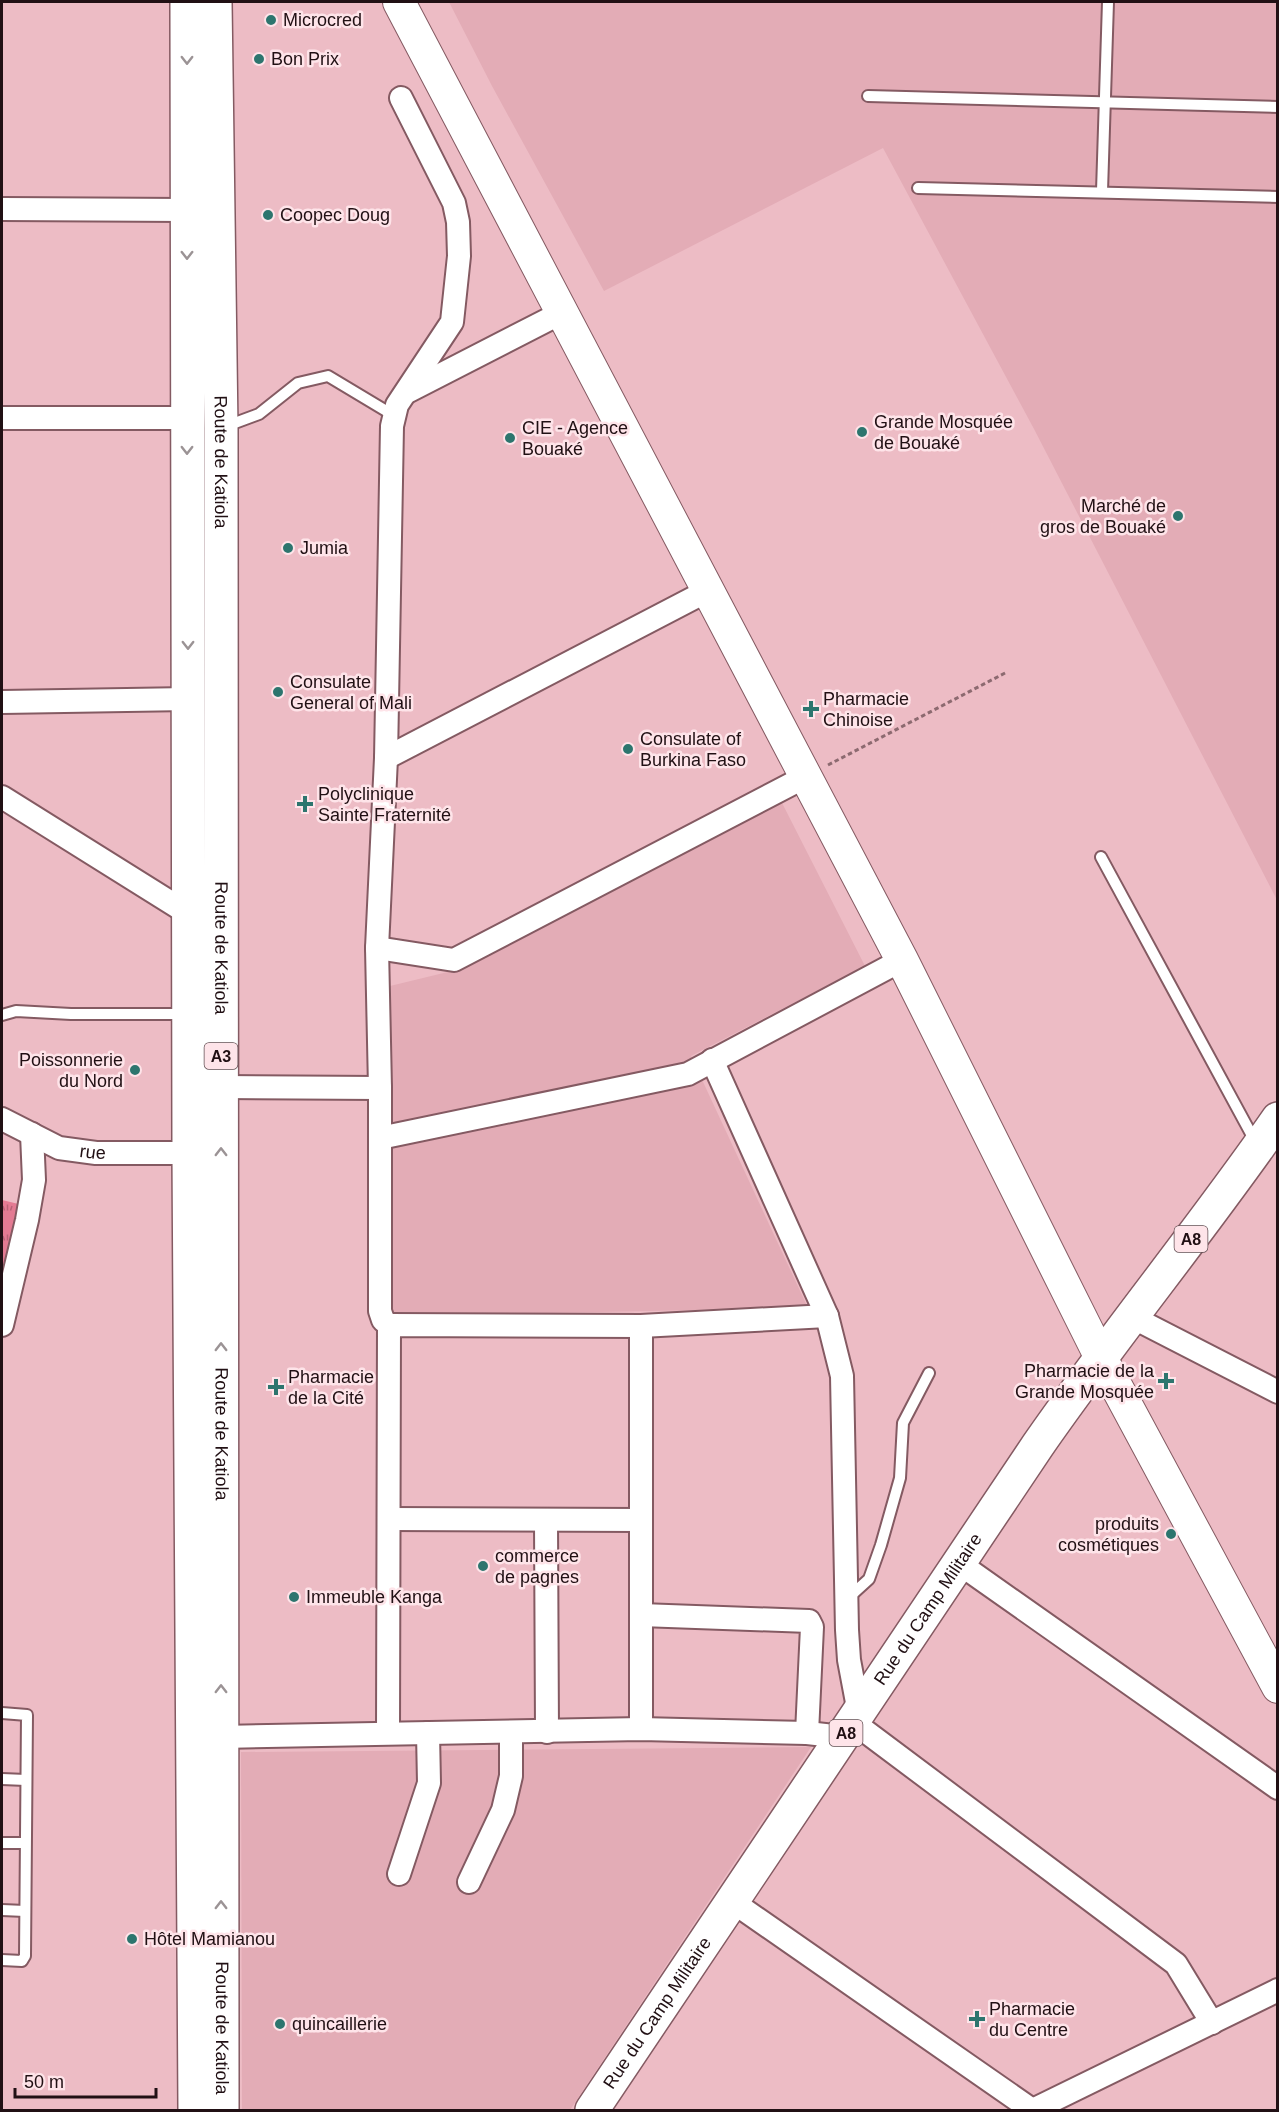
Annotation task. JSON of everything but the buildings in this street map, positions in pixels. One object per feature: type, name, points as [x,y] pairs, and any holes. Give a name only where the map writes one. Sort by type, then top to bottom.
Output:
[{"type":"main road","name":"Route de Katiola","points":[[187,2],[189,1154],[195,2110]]},
{"type":"main road","name":"Route de Katiola","points":[[215,2],[221,428],[222,2110]]},
{"type":"main road","points":[[399,2],[902,960],[1100,1356],[1278,1688]]},
{"type":"main road","name":"Rue du Camp Militaire","points":[[592,2110],[1100,1356],[1132,1317],[1278,1119]]},
{"type":"street","points":[[401,98],[453,202],[458,222],[459,256],[452,322],[446,335],[405,393],[393,415],[386,758],[377,948],[380,1088],[380,1311],[383,1320],[388,1325],[641,1326],[827,1316]]},
{"type":"street","points":[[2,209],[186,210]]},
{"type":"street","points":[[405,393],[561,313]]},
{"type":"street","points":[[2,418],[187,418]]},
{"type":"street","points":[[386,758],[707,591]]},
{"type":"street","points":[[2,702],[189,699]]},
{"type":"street","points":[[377,948],[454,960],[805,777]]},
{"type":"street","points":[[2,797],[189,914]]},
{"type":"street","points":[[380,1138],[688,1074],[902,960]]},
{"type":"street","points":[[712,1060],[827,1316],[842,1376],[852,1724]]},
{"type":"street","points":[[221,1087],[380,1088]]},
{"type":"street","name":"rue","points":[[2,1119],[58,1148],[96,1154],[189,1154]]},
{"type":"street","points":[[2,1325],[32,1190],[32,1134]]},
{"type":"street","points":[[1132,1317],[1278,1392]]},
{"type":"street","points":[[388,1325],[388,1733]]},
{"type":"street","points":[[641,1326],[641,1729]]},
{"type":"street","points":[[388,1519],[641,1520]]},
{"type":"street","points":[[546,1520],[547,1732]]},
{"type":"street","points":[[960,1564],[1278,1788]]},
{"type":"street","points":[[641,1616],[809,1621],[812,1627],[807,1733]]},
{"type":"street","points":[[221,1737],[641,1729],[807,1733],[852,1724],[1176,1964],[1212,2023]]},
{"type":"street","points":[[469,1882],[503,1810],[511,1776],[511,1732]]},
{"type":"street","points":[[399,1874],[429,1783],[428,1733]]},
{"type":"street","points":[[733,1902],[1033,2110],[1278,1990]]},
{"type":"lane","points":[[1102,191],[1108,2]]},
{"type":"lane","points":[[868,96],[1278,107]]},
{"type":"lane","points":[[918,188],[1278,197]]},
{"type":"lane","points":[[221,428],[260,414],[297,383],[328,376],[393,415]]},
{"type":"lane","points":[[1101,856],[1258,1147]]},
{"type":"lane","points":[[2,1015],[16,1011],[71,1014],[189,1014]]},
{"type":"lane","points":[[847,1599],[868,1579],[875,1562],[900,1478],[903,1423],[929,1373]]},
{"type":"lane","points":[[2,1713],[27,1715],[24,1959],[2,1960]]},
{"type":"lane","points":[[2,1779],[26,1780]]},
{"type":"lane","points":[[2,1843],[26,1843]]},
{"type":"lane","points":[[2,1910],[25,1911]]},
{"type":"path","points":[[805,777],[1007,672]]},
{"type":"shaded area","name":"Marché de gros de Bouaké","points":[[449,2],[1277,2],[1277,900],[1034,429],[883,148],[604,291],[492,86]]},
{"type":"shaded area","points":[[780,799],[865,966],[691,1056],[808,1308],[386,1316],[380,980],[389,980],[390,986],[460,969]]},
{"type":"shaded area","points":[[811,1747],[570,2110],[242,2110],[241,1752]]},
{"type":"green space","points":[[2,1200],[31,1207],[2,1298]]},
{"type":"place","name":"Microcred","points":[[271,20]]},
{"type":"place","name":"Bon Prix","points":[[259,59]]},
{"type":"place","name":"Coopec Doug","points":[[268,215]]},
{"type":"place","name":"Grande Mosquée de Bouaké","points":[[862,432]]},
{"type":"place","name":"CIE - Agence Bouaké","points":[[510,438]]},
{"type":"place","name":"Marché de gros de Bouaké","points":[[1178,516]]},
{"type":"place","name":"Jumia","points":[[288,548]]},
{"type":"place","name":"Consulate General of Mali","points":[[278,692]]},
{"type":"place","name":"Pharmacie Chinoise","points":[[811,709]]},
{"type":"place","name":"Consulate of Burkina Faso","points":[[628,749]]},
{"type":"place","name":"Polyclinique Sainte Fraternité","points":[[305,804]]},
{"type":"place","name":"Poissonnerie du Nord","points":[[135,1070]]},
{"type":"place","name":"Pharmacie de la Grande Mosquée","points":[[1166,1381]]},
{"type":"place","name":"Pharmacie de la Cité","points":[[276,1387]]},
{"type":"place","name":"produits cosmétiques","points":[[1171,1534]]},
{"type":"place","name":"commerce de pagnes","points":[[483,1566]]},
{"type":"place","name":"Immeuble Kanga","points":[[294,1597]]},
{"type":"place","name":"Hôtel Mamianou","points":[[132,1939]]},
{"type":"place","name":"Pharmacie du Centre","points":[[977,2019]]},
{"type":"place","name":"quincaillerie","points":[[280,2024]]}]
